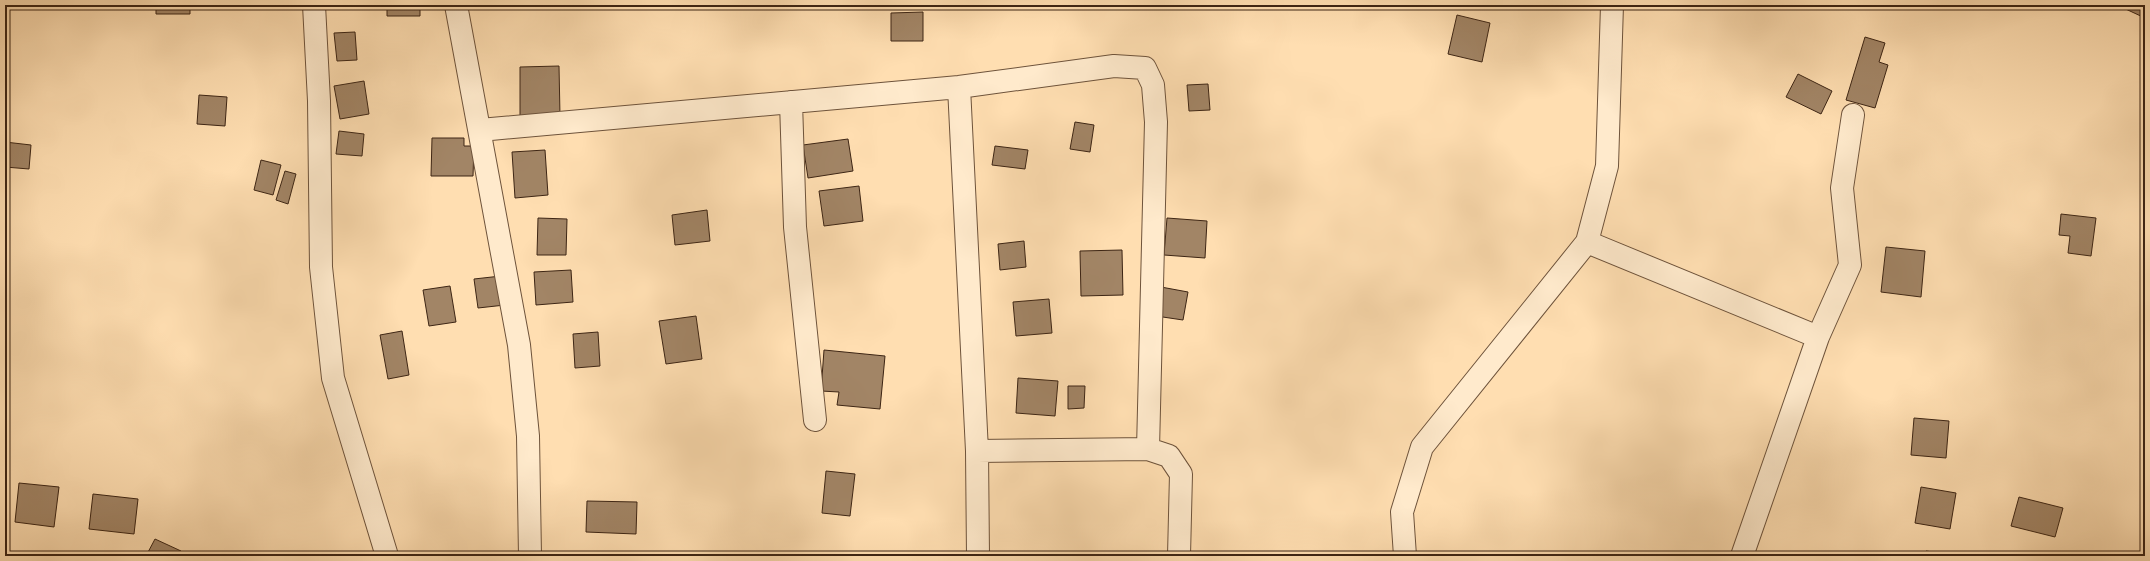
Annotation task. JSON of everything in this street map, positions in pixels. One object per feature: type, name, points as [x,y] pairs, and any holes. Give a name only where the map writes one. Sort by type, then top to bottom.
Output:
[{"type":"street","points":[[314,5],[318,101],[321,267],[333,378],[387,556]]},
{"type":"street","points":[[456,5],[519,345],[528,436],[530,556]]},
{"type":"street","points":[[1405,556],[1402,512],[1422,447],[1587,242],[1607,166],[1612,5]]},
{"type":"street","points":[[480,130],[959,87],[1114,66],[1145,68],[1153,85],[1156,122],[1148,449]]},
{"type":"street","points":[[959,87],[977,451],[978,556]]},
{"type":"street","points":[[791,102],[795,226],[815,420]]},
{"type":"street","points":[[1742,556],[1818,337],[1850,265],[1842,188],[1853,115]]},
{"type":"street","points":[[1587,242],[1818,337]]},
{"type":"street","points":[[977,451],[1148,449],[1169,456],[1181,474],[1179,556]]},
{"type":"building","points":[[156,5],[190,5],[190,14],[156,14]]},
{"type":"building","points":[[387,5],[420,5],[420,16],[387,16]]},
{"type":"building","points":[[2117,5],[2145,5],[2145,18]]},
{"type":"building","points":[[923,12],[923,41],[891,41],[891,13]]},
{"type":"building","points":[[1457,15],[1490,23],[1482,62],[1448,54]]},
{"type":"building","points":[[355,32],[357,60],[337,61],[334,33]]},
{"type":"building","points":[[1865,37],[1885,43],[1879,62],[1888,65],[1875,108],[1846,100]]},
{"type":"building","points":[[559,66],[560,116],[520,117],[520,67]]},
{"type":"building","points":[[1798,74],[1832,91],[1821,114],[1786,97]]},
{"type":"building","points":[[364,81],[369,114],[340,119],[334,86]]},
{"type":"building","points":[[1208,84],[1210,110],[1189,111],[1187,85]]},
{"type":"building","points":[[199,95],[227,97],[225,126],[197,124]]},
{"type":"building","points":[[1075,122],[1094,125],[1090,152],[1070,149]]},
{"type":"building","points":[[339,131],[364,134],[362,156],[336,154]]},
{"type":"building","points":[[432,138],[464,138],[464,146],[474,146],[473,176],[431,176]]},
{"type":"building","points":[[848,139],[853,171],[808,178],[803,145]]},
{"type":"building","points":[[5,142],[31,145],[29,169],[5,167]]},
{"type":"building","points":[[995,146],[1028,150],[1025,169],[992,165]]},
{"type":"building","points":[[545,150],[548,195],[515,198],[512,152]]},
{"type":"building","points":[[261,160],[281,165],[273,195],[254,190]]},
{"type":"building","points":[[285,171],[296,174],[288,204],[276,200]]},
{"type":"building","points":[[859,186],[863,221],[824,226],[819,191]]},
{"type":"building","points":[[707,210],[710,241],[675,245],[672,215]]},
{"type":"building","points":[[2061,214],[2096,218],[2091,256],[2068,253],[2070,236],[2059,235]]},
{"type":"building","points":[[538,218],[567,219],[566,255],[537,255]]},
{"type":"building","points":[[1167,218],[1207,221],[1205,258],[1164,255]]},
{"type":"building","points":[[1024,241],[1026,267],[1000,270],[998,244]]},
{"type":"building","points":[[1886,247],[1925,251],[1921,297],[1881,292]]},
{"type":"building","points":[[1122,250],[1123,295],[1081,296],[1080,251]]},
{"type":"building","points":[[571,270],[573,302],[536,305],[534,272]]},
{"type":"building","points":[[501,276],[505,305],[478,308],[474,279]]},
{"type":"building","points":[[450,286],[456,322],[429,326],[423,290]]},
{"type":"building","points":[[1161,287],[1188,292],[1183,320],[1156,316]]},
{"type":"building","points":[[1049,299],[1052,333],[1016,336],[1013,302]]},
{"type":"building","points":[[696,316],[702,359],[666,364],[659,321]]},
{"type":"building","points":[[402,331],[409,375],[388,379],[380,335]]},
{"type":"building","points":[[598,332],[600,366],[575,368],[573,334]]},
{"type":"building","points":[[824,350],[885,356],[880,409],[837,405],[839,392],[821,391]]},
{"type":"building","points":[[1018,378],[1058,381],[1055,416],[1016,413]]},
{"type":"building","points":[[1068,386],[1085,386],[1084,408],[1068,409]]},
{"type":"building","points":[[1914,418],[1949,421],[1946,458],[1911,455]]},
{"type":"building","points":[[826,471],[855,474],[850,516],[822,513]]},
{"type":"building","points":[[19,483],[59,487],[54,527],[15,522]]},
{"type":"building","points":[[1921,487],[1956,493],[1950,529],[1915,523]]},
{"type":"building","points":[[93,494],[138,499],[134,534],[89,529]]},
{"type":"building","points":[[2019,497],[2063,508],[2055,537],[2011,526]]},
{"type":"building","points":[[587,501],[637,502],[636,534],[586,532]]},
{"type":"building","points":[[155,539],[181,551],[178,556],[146,556]]},
{"type":"building","points":[[1926,551],[1947,554],[1947,556],[1925,556]]}]
